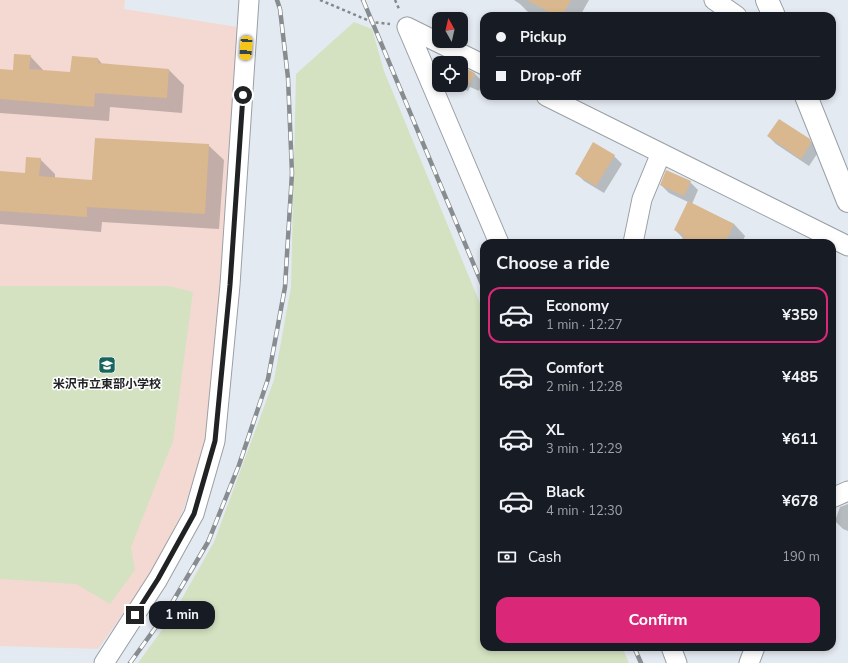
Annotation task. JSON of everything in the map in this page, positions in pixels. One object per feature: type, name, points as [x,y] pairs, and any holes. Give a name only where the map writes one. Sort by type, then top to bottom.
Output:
[{"type":"street","points":[[104,663],[158,579],[194,514],[215,441],[230,285],[249,0]]},
{"type":"street","points":[[714,0],[731,12]]},
{"type":"street","points":[[767,0],[772,12]]},
{"type":"street","points":[[406,26],[480,63]]},
{"type":"street","points":[[406,26],[497,239]]},
{"type":"street","points":[[554,100],[834,239]]},
{"type":"street","points":[[808,100],[848,201]]},
{"type":"street","points":[[634,239],[642,199],[661,153]]},
{"type":"street","points":[[836,240],[848,246]]},
{"type":"street","points":[[836,496],[848,491]]},
{"type":"street","points":[[672,651],[677,663]]},
{"type":"street","points":[[749,663],[754,651]]},
{"type":"path","points":[[320,0],[372,22],[406,26]]},
{"type":"shaded area","name":"米沢市立東部小学校","points":[[0,0],[125,0],[124,9],[244,28],[207,442],[182,513],[150,576],[98,649],[0,646]]},
{"type":"green space","points":[[354,22],[372,29],[384,71],[480,303],[480,651],[624,651],[629,663],[138,663],[172,616],[214,542],[274,380],[291,287],[296,74]]},
{"type":"green space","points":[[0,286],[169,286],[193,292],[173,441],[131,547],[135,570],[110,604],[76,584],[0,579]]},
{"type":"building","points":[[527,0],[571,0],[564,12],[549,12]]},
{"type":"building","points":[[14,54],[31,55],[29,69],[70,72],[72,56],[98,58],[98,63],[169,69],[167,98],[95,93],[94,107],[0,99],[0,69],[13,70]]},
{"type":"building","points":[[468,70],[475,73],[470,83],[468,82]]},
{"type":"building","points":[[779,119],[810,139],[811,143],[801,159],[767,136]]},
{"type":"building","points":[[95,138],[209,144],[205,214],[87,207],[87,217],[0,211],[0,171],[25,173],[26,157],[41,158],[39,176],[92,180]]},
{"type":"building","points":[[593,142],[615,155],[596,186],[575,174]]},
{"type":"building","points":[[666,170],[691,181],[684,196],[660,185]]},
{"type":"building","points":[[688,201],[734,224],[727,239],[682,239],[684,235],[674,230]]},
{"type":"railway","points":[[130,663],[166,613],[208,542],[239,465],[268,379],[285,287],[292,173],[288,78],[280,9],[277,0]]},
{"type":"railway","points":[[363,0],[480,279]]},
{"type":"railway","points":[[636,651],[641,663]]},
{"type":"place","name":"米沢市立東部小学校","points":[[107,365]]},
{"type":"route","points":[[135,615],[158,579],[194,514],[215,441],[230,285],[243,95]]}]
